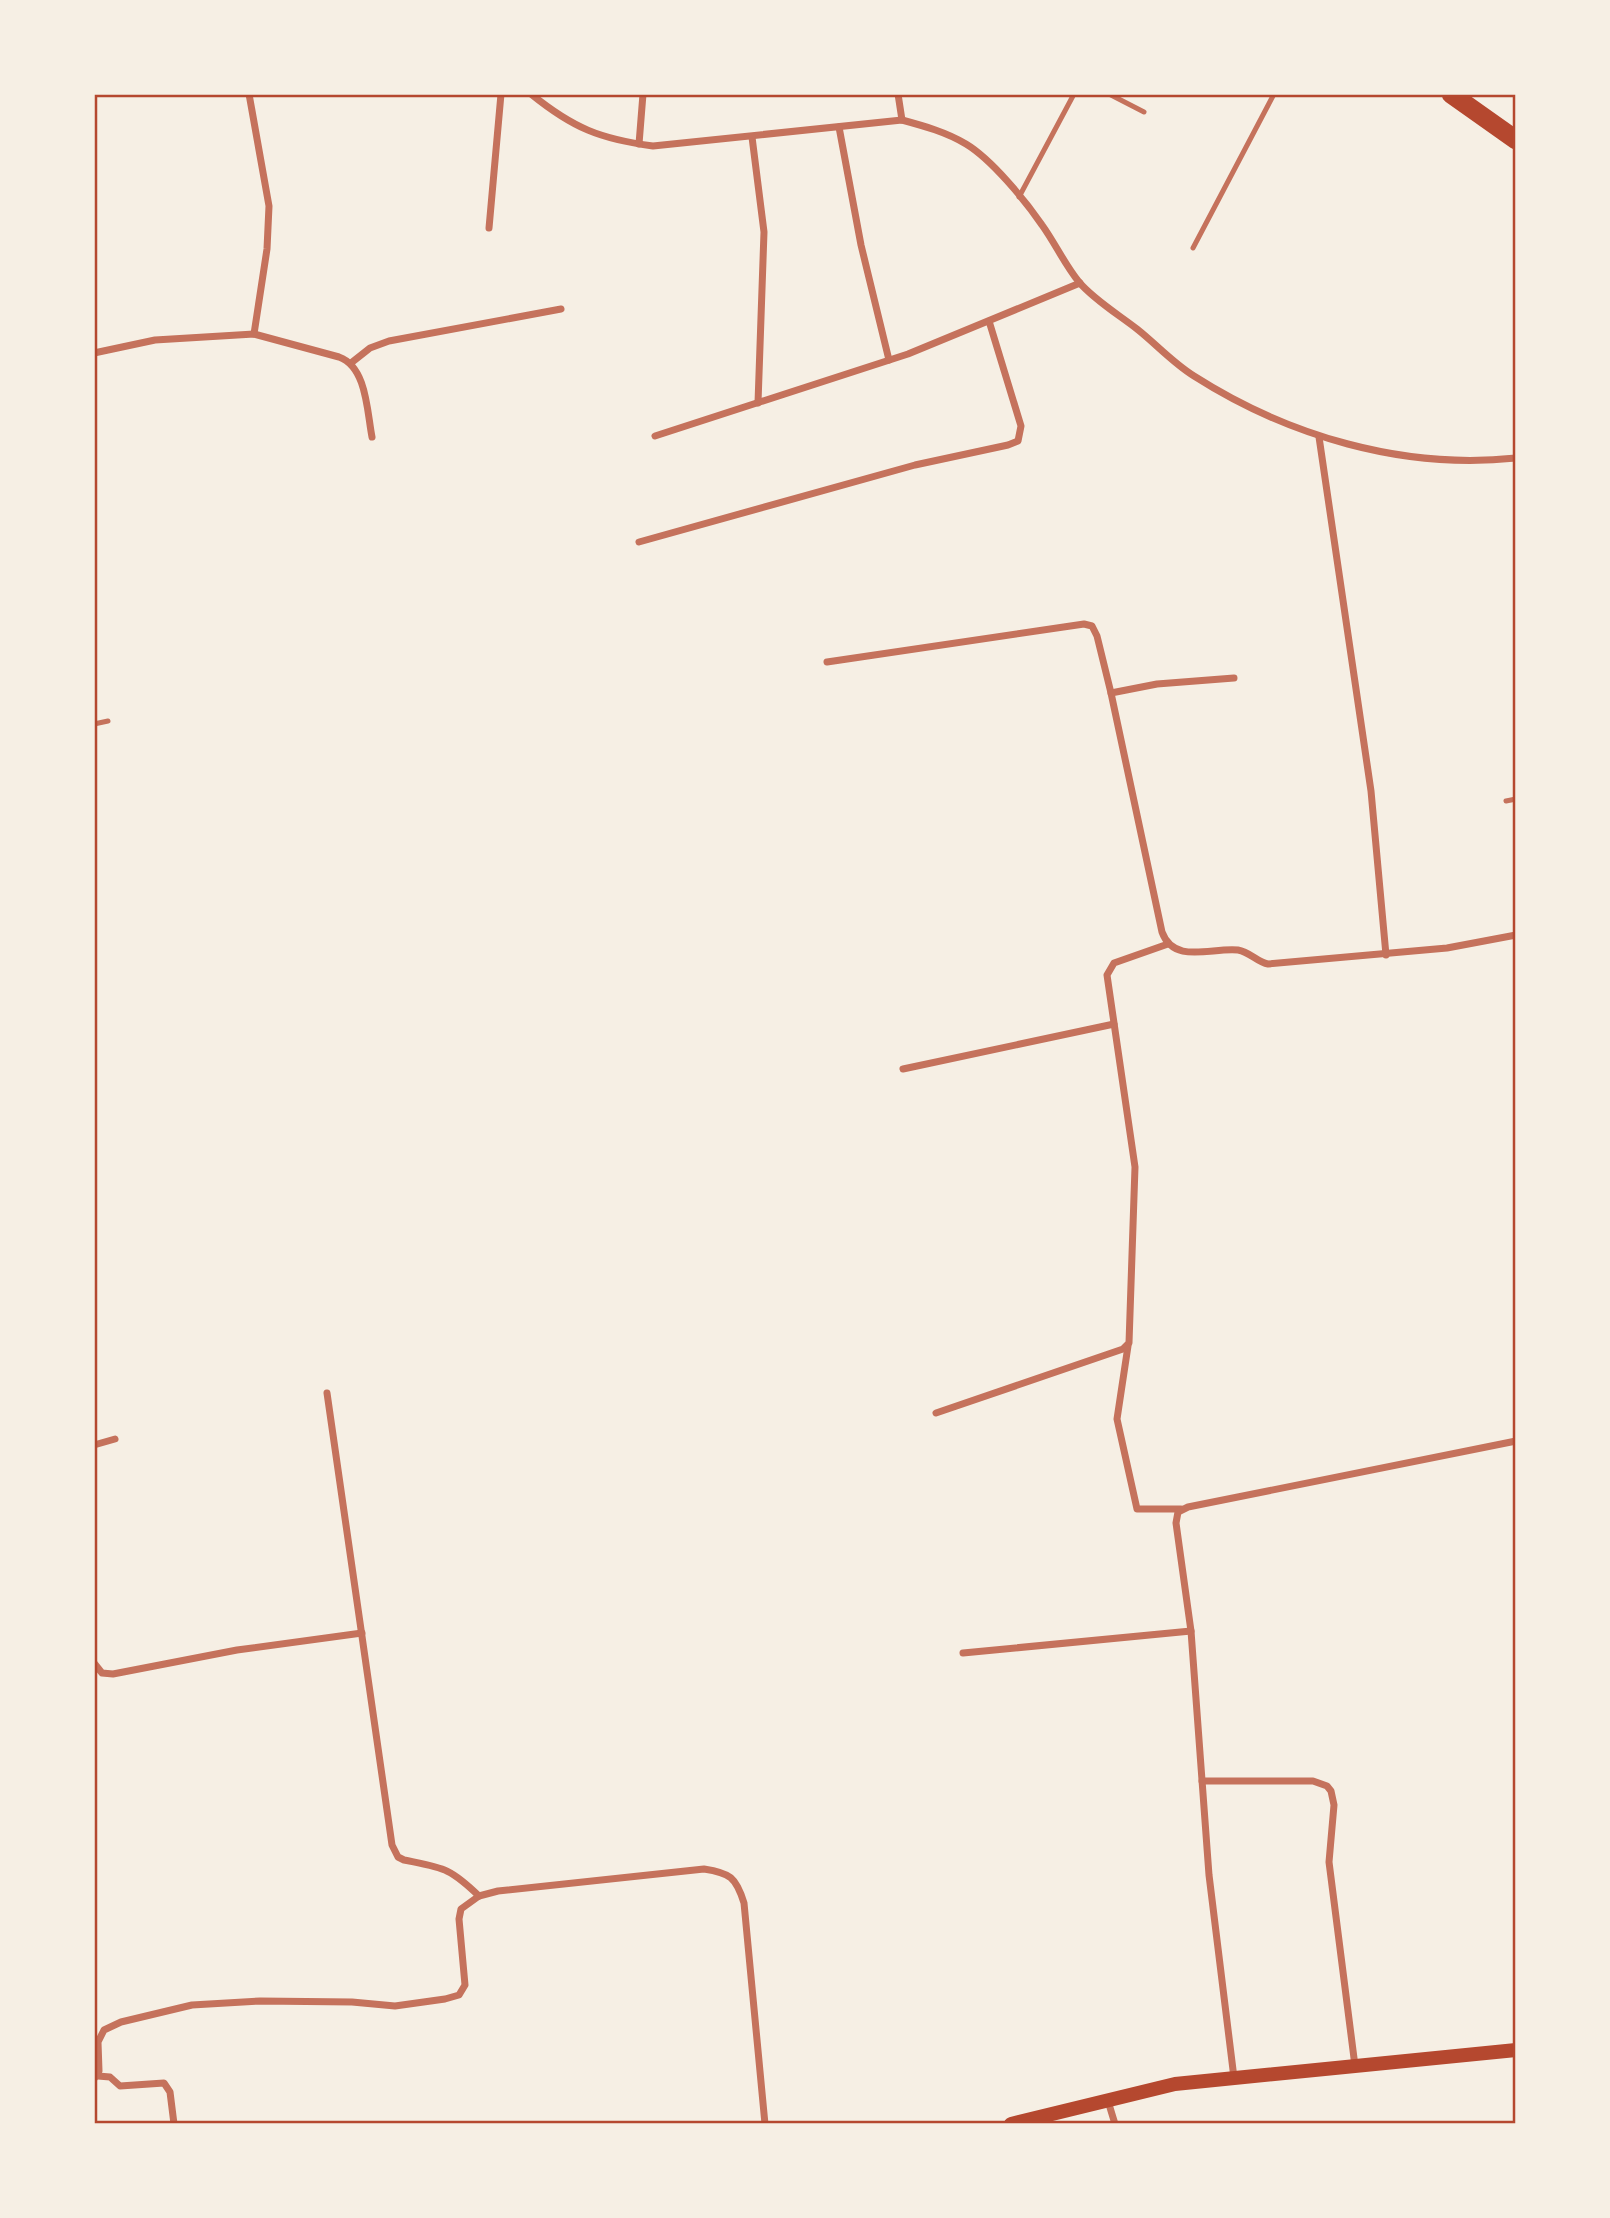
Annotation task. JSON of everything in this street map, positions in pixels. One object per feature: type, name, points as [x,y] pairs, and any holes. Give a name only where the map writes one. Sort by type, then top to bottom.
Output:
[{"type":"highway","points":[[1451,94],[1516,140]]},
{"type":"main road","points":[[1011,2123],[1175,2084],[1516,2050]]},
{"type":"street","points":[[249,94],[269,206],[267,249],[254,334]]},
{"type":"street","points":[[489,228],[501,94]]},
{"type":"street","points":[[531,94],[556,114],[587,131],[617,141],[653,146],[902,120],[941,131],[968,145],[994,167],[1040,222],[1080,284],[1191,374],[1236,401],[1319,438],[1438,460],[1482,462],[1516,458]]},
{"type":"street","points":[[639,144],[643,94]]},
{"type":"street","points":[[898,94],[902,120]]},
{"type":"street","points":[[839,127],[861,245],[889,360]]},
{"type":"street","points":[[752,137],[764,232],[758,402]]},
{"type":"street","points":[[655,436],[889,360],[1080,284]]},
{"type":"street","points":[[351,363],[370,348],[390,341],[561,309]]},
{"type":"street","points":[[639,542],[915,466],[1018,441],[1021,426],[989,321]]},
{"type":"street","points":[[94,353],[155,340],[254,334],[339,357],[351,363],[361,382],[372,437]]},
{"type":"street","points":[[1319,438],[1371,791],[1386,955]]},
{"type":"street","points":[[827,662],[1089,624],[1097,636],[1111,693],[1163,932],[1173,948],[1185,952],[1242,951],[1268,964],[1447,948],[1516,935]]},
{"type":"street","points":[[1111,693],[1157,684],[1234,678]]},
{"type":"street","points":[[1168,943],[1114,964],[1108,970],[1136,1174],[1128,1346],[1117,1419],[1137,1509],[1182,1509],[1516,1441]]},
{"type":"street","points":[[903,1069],[1114,1024]]},
{"type":"street","points":[[936,1413],[1128,1346]]},
{"type":"street","points":[[327,1393],[394,1852],[404,1860],[449,1870],[478,1896]]},
{"type":"street","points":[[94,1445],[115,1439]]},
{"type":"street","points":[[1182,1509],[1178,1512],[1176,1523],[1191,1631],[1209,1875],[1235,2078]]},
{"type":"street","points":[[963,1653],[1191,1631]]},
{"type":"street","points":[[94,1663],[102,1673],[113,1674],[237,1650],[362,1633]]},
{"type":"street","points":[[1202,1781],[1313,1781],[1322,1783],[1331,1791],[1334,1805],[1329,1870],[1355,2066]]},
{"type":"street","points":[[174,2123],[170,2092],[164,2083],[120,2086],[110,2077],[96,2077],[98,2042],[104,2030],[121,2022],[192,2005],[260,2001],[352,2002],[395,2006],[459,1995],[465,1985],[459,1919],[461,1909],[478,1896],[498,1891],[704,1869],[723,1872],[734,1879],[744,1903],[765,2123]]},
{"type":"street","points":[[1108,2100],[1115,2123]]},
{"type":"lane","points":[[1019,197],[1074,94]]},
{"type":"lane","points":[[1109,94],[1144,112]]},
{"type":"lane","points":[[1193,248],[1274,94]]},
{"type":"lane","points":[[94,724],[108,721]]},
{"type":"lane","points":[[1506,801],[1516,799]]}]
